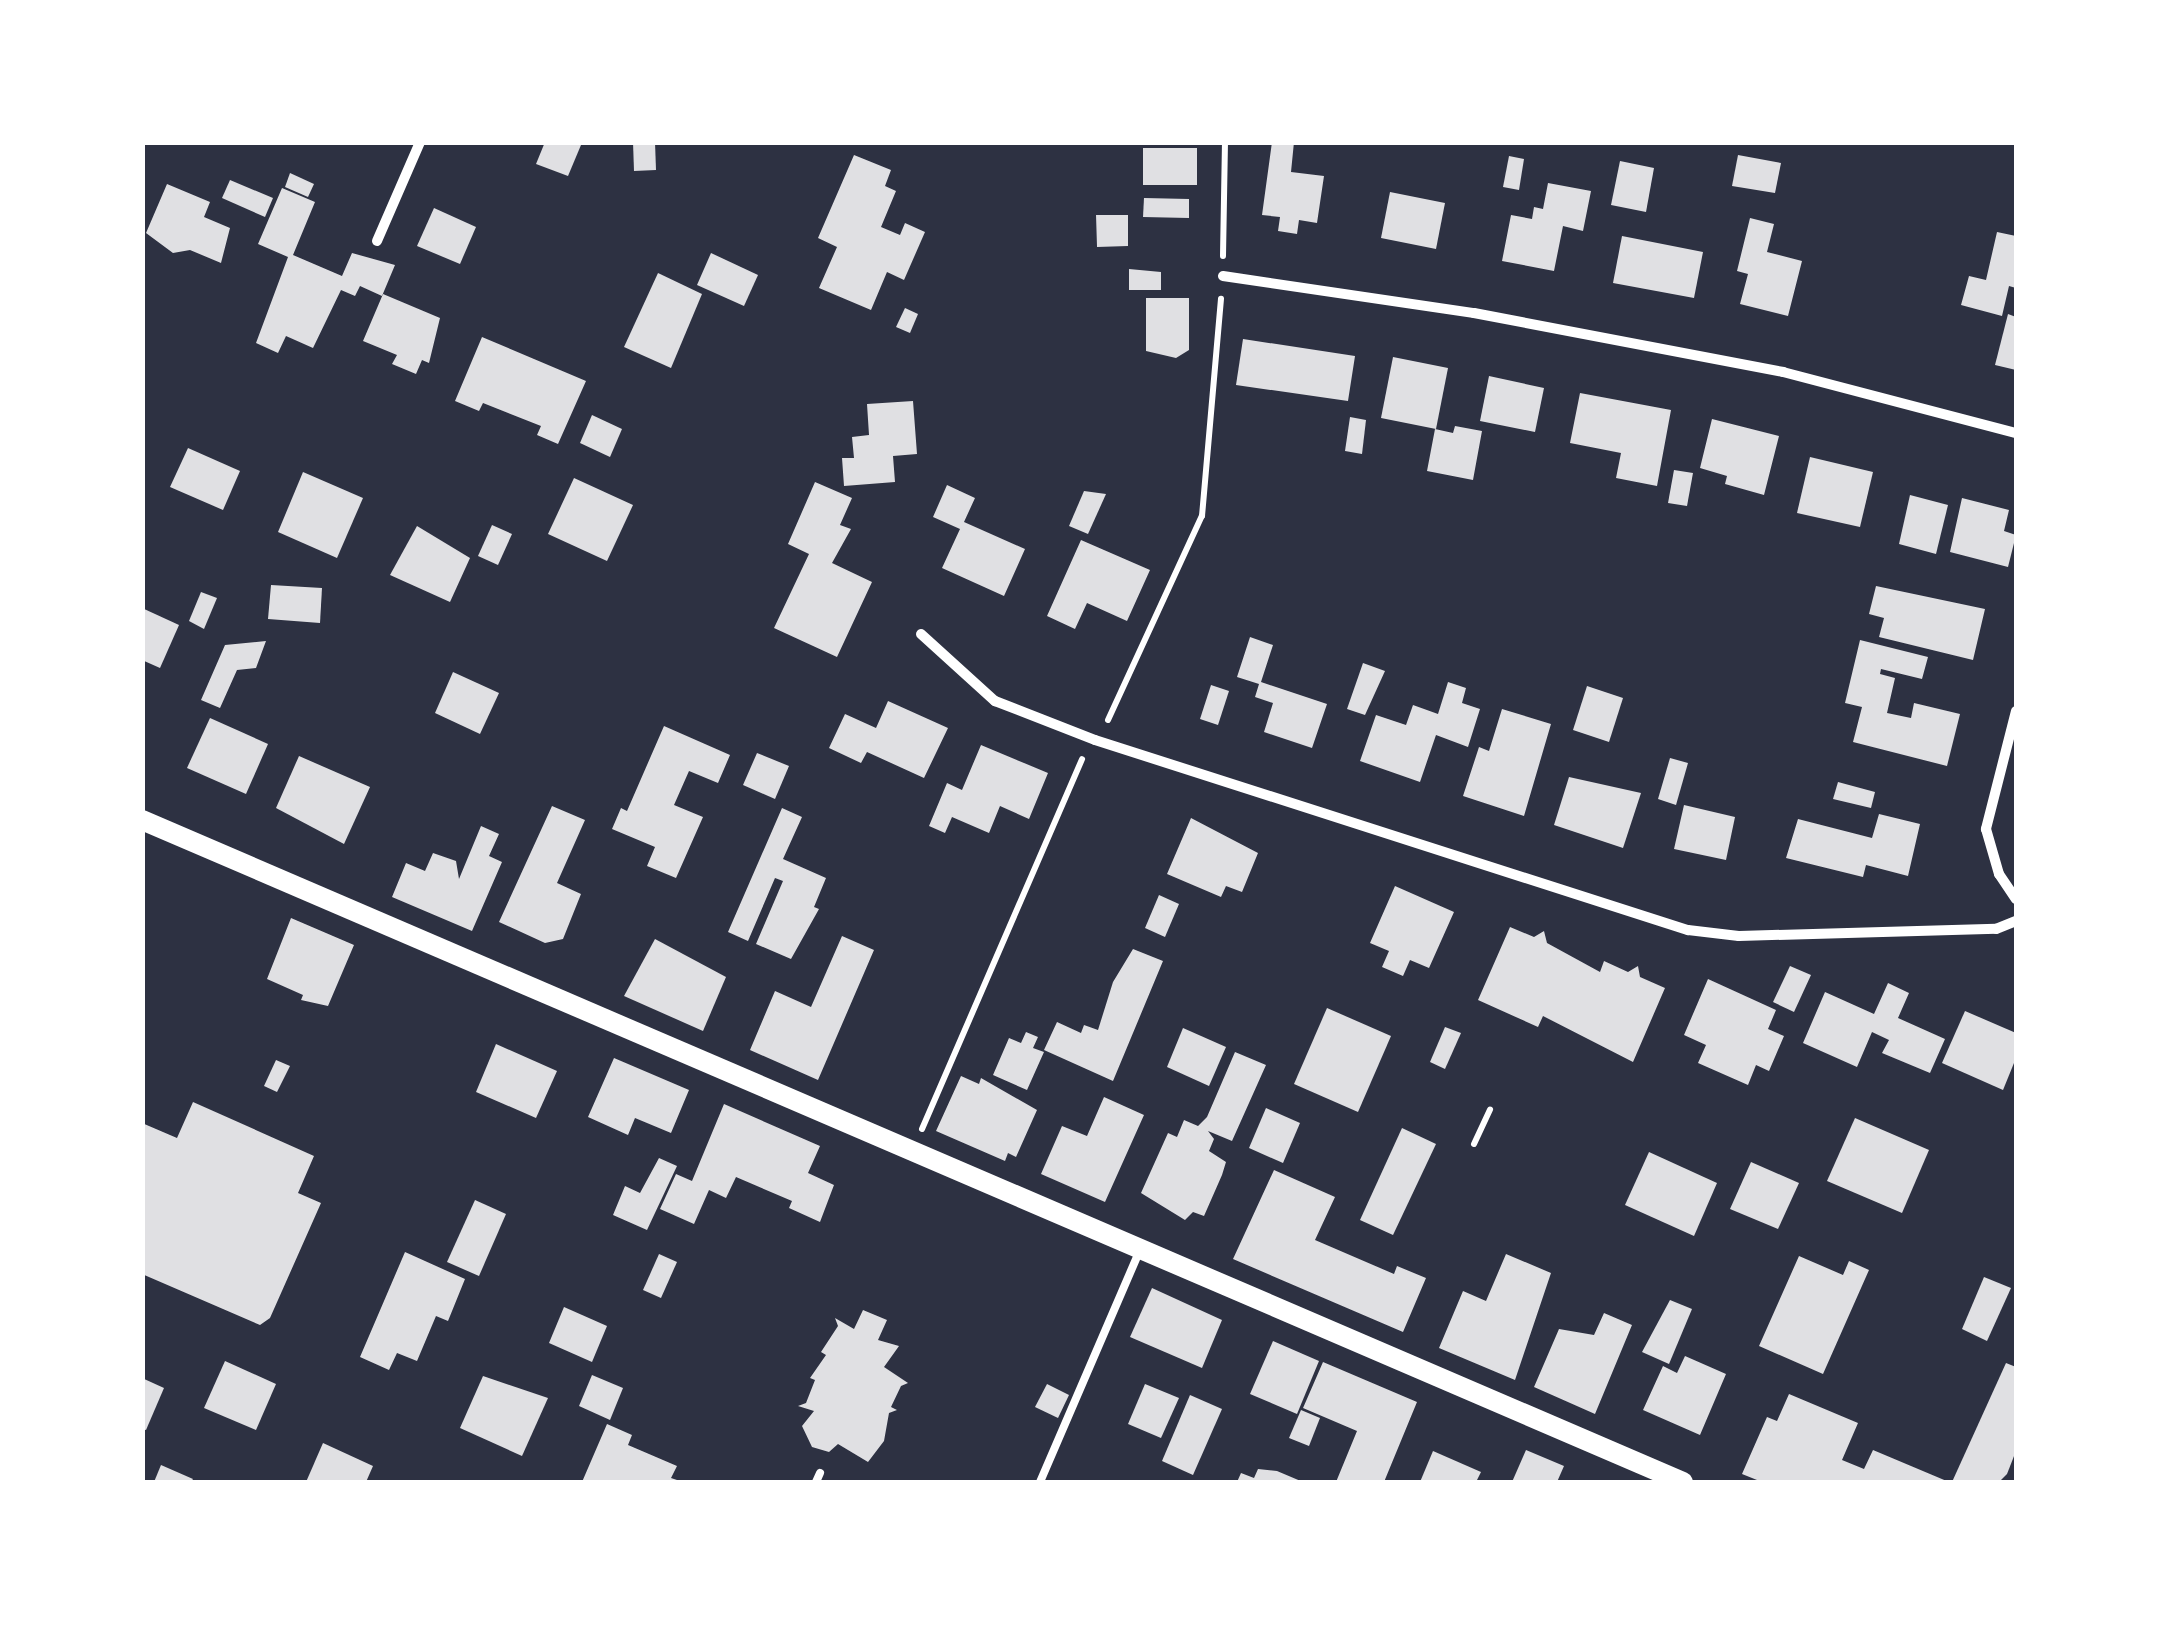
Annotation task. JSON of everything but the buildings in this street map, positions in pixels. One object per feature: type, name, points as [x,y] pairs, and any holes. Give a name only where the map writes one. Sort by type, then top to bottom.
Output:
[{"type":"main road","points":[[142,820],[1683,1482]]},
{"type":"street","points":[[377,240],[420,142]]},
{"type":"street","points":[[1223,276],[1474,314],[1783,372],[2016,433]]},
{"type":"street","points":[[921,634],[994,701],[1095,740],[1688,930],[1759,936],[1996,929],[2016,921]]},
{"type":"street","points":[[2016,711],[1986,829],[1999,874],[2016,899]]},
{"type":"lane","points":[[1040,1482],[1140,1250]]},
{"type":"path","points":[[912,1152],[1095,740],[1202,516],[1223,276],[1225,142]]},
{"type":"path","points":[[1474,1144],[1490,1110]]}]
